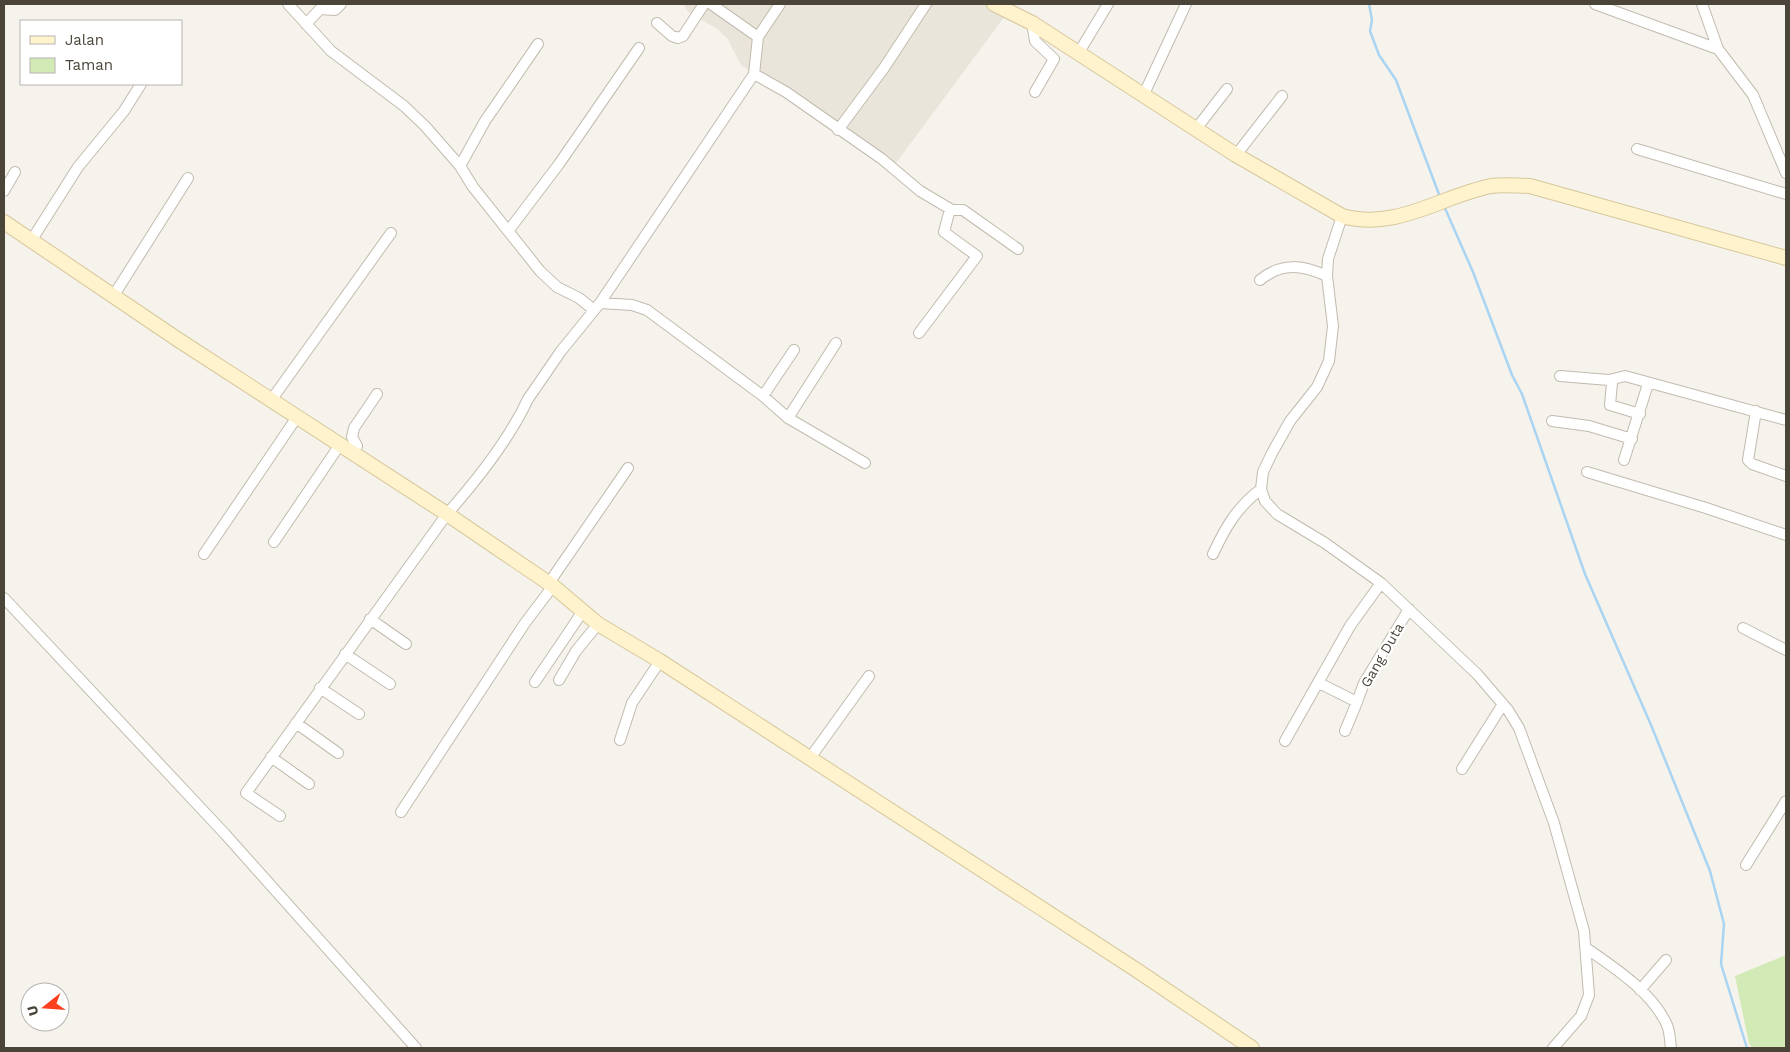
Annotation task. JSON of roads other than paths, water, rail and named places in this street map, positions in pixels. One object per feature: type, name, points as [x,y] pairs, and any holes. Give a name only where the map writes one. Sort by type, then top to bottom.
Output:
[{"type":"street","points":[[288,4],[331,51],[414,114],[460,166],[473,187],[557,287],[597,306],[632,305],[647,310],[763,396],[788,418],[865,463]]},
{"type":"street","points":[[306,24],[320,9],[334,10],[341,4]]},
{"type":"street","points":[[657,22],[672,36],[678,38],[683,36],[704,4]]},
{"type":"street","points":[[711,4],[758,38]]},
{"type":"street","points":[[280,816],[246,793],[370,619],[447,514],[468,490],[519,418],[528,398],[597,306],[754,74],[758,38],[780,4]]},
{"type":"street","points":[[838,130],[884,68],[926,4]]},
{"type":"street","points":[[994,4],[1032,23],[1236,155],[1342,216],[1358,220],[1384,219],[1432,207],[1492,186],[1530,186],[1786,258]]},
{"type":"street","points":[[1078,54],[1108,4]]},
{"type":"street","points":[[1144,94],[1186,4]]},
{"type":"street","points":[[1595,4],[1718,49]]},
{"type":"street","points":[[1702,4],[1718,49],[1753,95],[1786,173]]},
{"type":"street","points":[[1032,23],[1035,41],[1054,59],[1035,92]]},
{"type":"street","points":[[460,166],[485,121],[538,44]]},
{"type":"street","points":[[509,230],[559,164],[639,48]]},
{"type":"street","points":[[754,74],[786,92],[882,159],[920,191],[950,209],[962,210],[1018,249]]},
{"type":"street","points":[[31,241],[78,167],[124,111],[140,85]]},
{"type":"street","points":[[1196,129],[1227,89]]},
{"type":"street","points":[[1236,155],[1282,96]]},
{"type":"street","points":[[1637,149],[1786,194]]},
{"type":"street","points":[[4,191],[15,172]]},
{"type":"street","points":[[114,295],[188,178]]},
{"type":"street","points":[[919,333],[977,256],[944,232],[950,209]]},
{"type":"street","points":[[1342,216],[1330,250],[1327,276],[1333,326],[1328,361],[1318,387],[1290,420],[1262,472],[1261,490],[1266,501],[1277,514],[1326,543],[1381,583],[1468,665],[1503,704],[1519,728],[1554,823],[1584,931],[1586,948],[1589,995],[1581,1016],[1553,1048]]},
{"type":"street","points":[[4,222],[177,339],[272,399],[551,584],[598,624],[660,661],[1135,969],[1250,1048]]},
{"type":"street","points":[[272,399],[391,233]]},
{"type":"street","points":[[1260,280],[1268,273],[1286,266],[1311,269],[1327,276]]},
{"type":"street","points":[[788,418],[836,343]]},
{"type":"street","points":[[763,396],[794,350]]},
{"type":"street","points":[[1560,376],[1609,380],[1625,376],[1648,384],[1786,420]]},
{"type":"street","points":[[1609,380],[1612,383],[1610,405],[1640,414]]},
{"type":"street","points":[[1624,460],[1648,384]]},
{"type":"street","points":[[274,542],[345,449],[357,446],[352,436],[354,428],[377,394]]},
{"type":"street","points":[[1756,411],[1748,460],[1752,464],[1786,476]]},
{"type":"street","points":[[204,554],[297,416]]},
{"type":"street","points":[[1552,421],[1589,426],[1632,438]]},
{"type":"street","points":[[401,812],[628,468]]},
{"type":"street","points":[[1587,472],[1706,508],[1786,535]]},
{"type":"street","points":[[1213,554],[1235,513],[1247,500],[1261,490]]},
{"type":"street","points":[[1285,741],[1350,626],[1381,583]]},
{"type":"street","points":[[4,598],[225,834],[416,1048]]},
{"type":"street","name":"Gang Duta","points":[[1345,731],[1364,684],[1409,609]]},
{"type":"street","points":[[535,682],[583,611]]},
{"type":"street","points":[[370,619],[406,644]]},
{"type":"street","points":[[560,680],[576,651],[598,624]]},
{"type":"street","points":[[1743,628],[1786,650]]},
{"type":"street","points":[[345,654],[390,684]]},
{"type":"street","points":[[620,740],[632,703],[660,661]]},
{"type":"street","points":[[810,758],[869,676]]},
{"type":"street","points":[[1319,683],[1357,702]]},
{"type":"street","points":[[320,688],[359,714]]},
{"type":"street","points":[[1462,769],[1503,704]]},
{"type":"street","points":[[296,723],[338,753]]},
{"type":"street","points":[[271,757],[309,784]]},
{"type":"street","points":[[1746,865],[1786,801]]},
{"type":"street","points":[[1586,948],[1614,967],[1640,990],[1668,1026],[1672,1048]]},
{"type":"street","points":[[1640,990],[1666,960]]},
{"type":"waterway","points":[[1369,4],[1372,20],[1370,31],[1379,55],[1396,80],[1440,197]]},
{"type":"waterway","points":[[1444,206],[1473,272],[1512,375],[1522,394],[1585,574],[1651,725],[1710,871],[1724,924],[1721,964],[1747,1048]]}]
